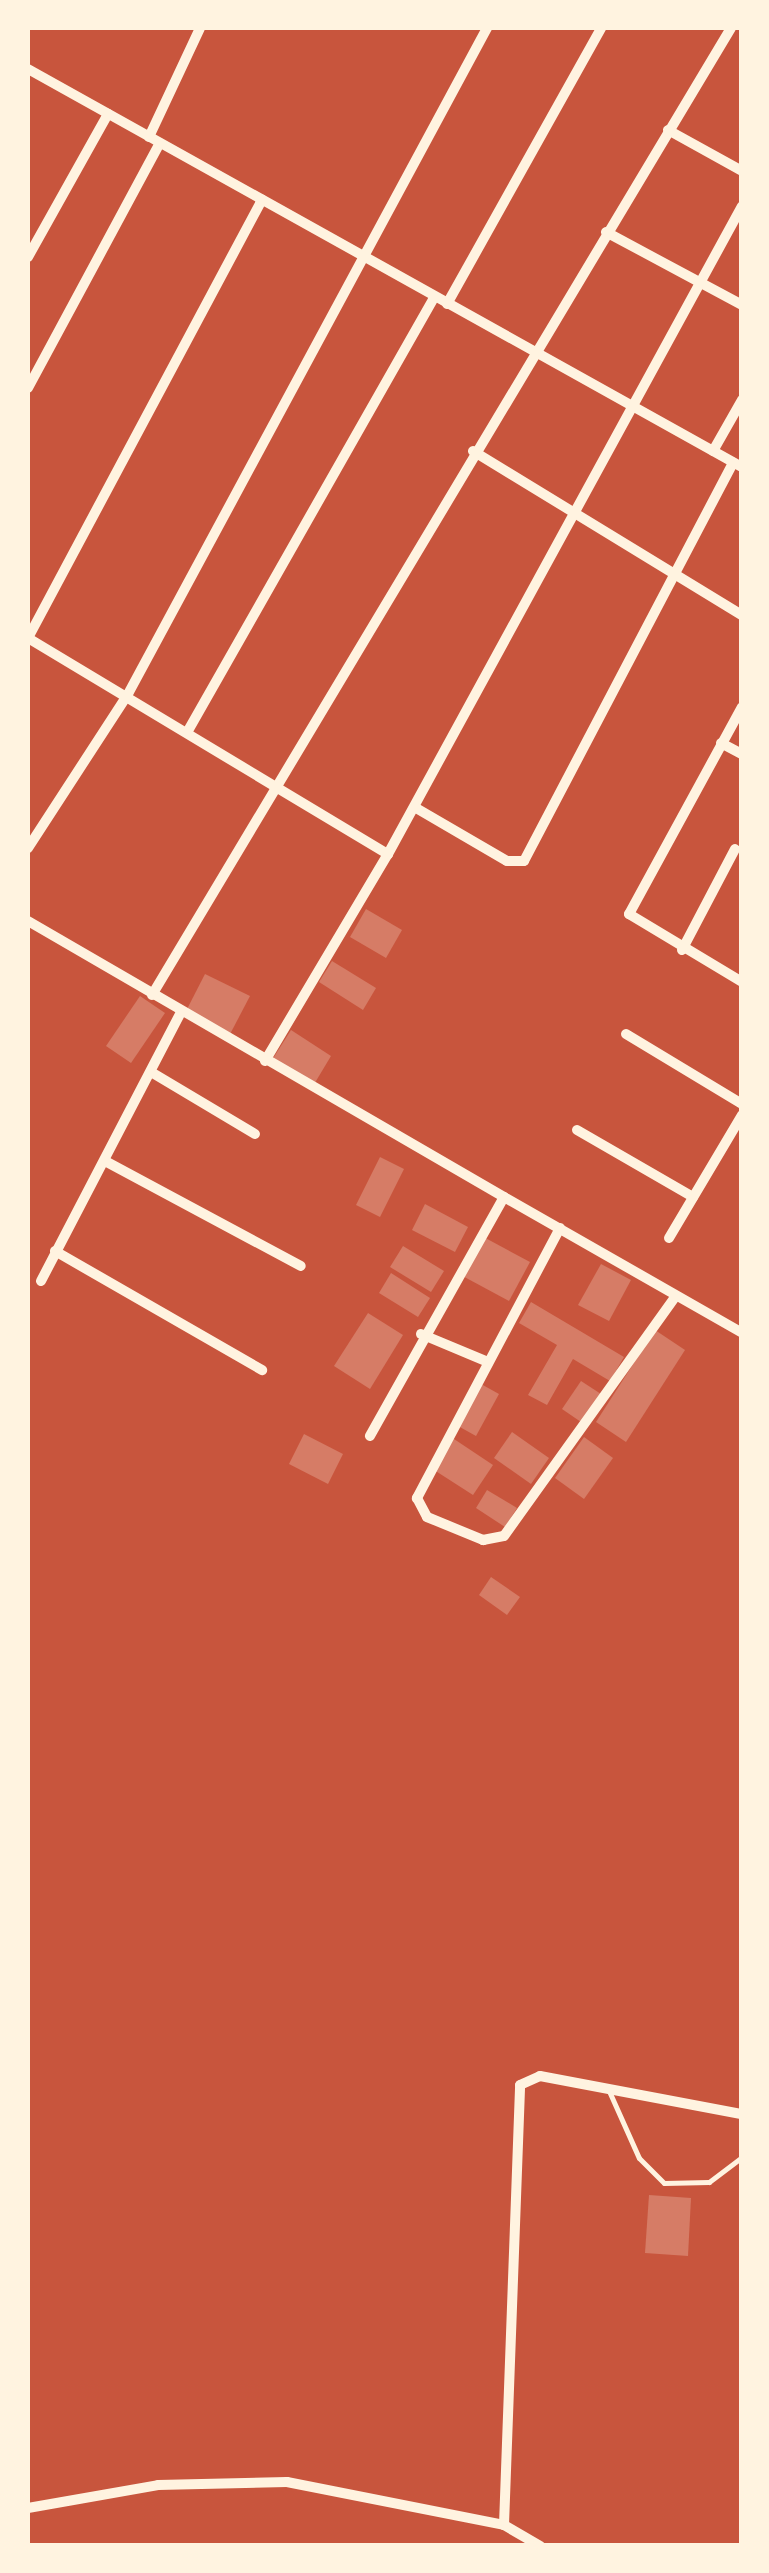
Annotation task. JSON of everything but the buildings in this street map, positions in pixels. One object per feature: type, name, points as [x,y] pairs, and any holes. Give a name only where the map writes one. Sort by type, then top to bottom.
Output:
[{"type":"street","points":[[28,388],[154,140],[200,28]]},
{"type":"street","points":[[28,848],[128,694],[367,259],[487,28]]},
{"type":"street","points":[[447,304],[601,28]]},
{"type":"street","points":[[152,995],[473,451],[731,28]]},
{"type":"street","points":[[28,69],[737,465],[682,574],[524,861],[506,861],[416,808]]},
{"type":"street","points":[[28,256],[108,114]]},
{"type":"street","points":[[668,130],[742,172]]},
{"type":"street","points":[[262,200],[28,638],[189,729],[388,854]]},
{"type":"street","points":[[265,1061],[416,808],[742,206]]},
{"type":"street","points":[[606,232],[742,305]]},
{"type":"street","points":[[189,729],[434,297]]},
{"type":"street","points":[[712,451],[742,400]]},
{"type":"street","points":[[473,451],[682,574],[742,614]]},
{"type":"street","points":[[742,707],[629,914],[682,950],[742,982]]},
{"type":"street","points":[[721,743],[742,754]]},
{"type":"street","points":[[682,950],[736,849]]},
{"type":"street","points":[[28,921],[742,1334]]},
{"type":"street","points":[[40,1280],[181,1012]]},
{"type":"street","points":[[626,1034],[742,1104]]},
{"type":"street","points":[[151,1072],[256,1134]]},
{"type":"street","points":[[669,1238],[742,1116]]},
{"type":"street","points":[[577,1130],[693,1197]]},
{"type":"street","points":[[105,1161],[301,1266]]},
{"type":"street","points":[[370,1436],[421,1334],[504,1197]]},
{"type":"street","points":[[560,1228],[418,1498],[428,1517],[490,1542],[568,1452],[676,1296]]},
{"type":"street","points":[[56,1251],[262,1370]]},
{"type":"street","points":[[421,1334],[488,1362]]},
{"type":"street","points":[[504,2525],[516,2096],[540,2076],[742,2114]]},
{"type":"street","points":[[28,2508],[224,2479],[288,2482],[504,2525],[540,2546]]},
{"type":"lane","points":[[609,2090],[640,2158],[664,2183],[708,2182],[742,2156]]}]
